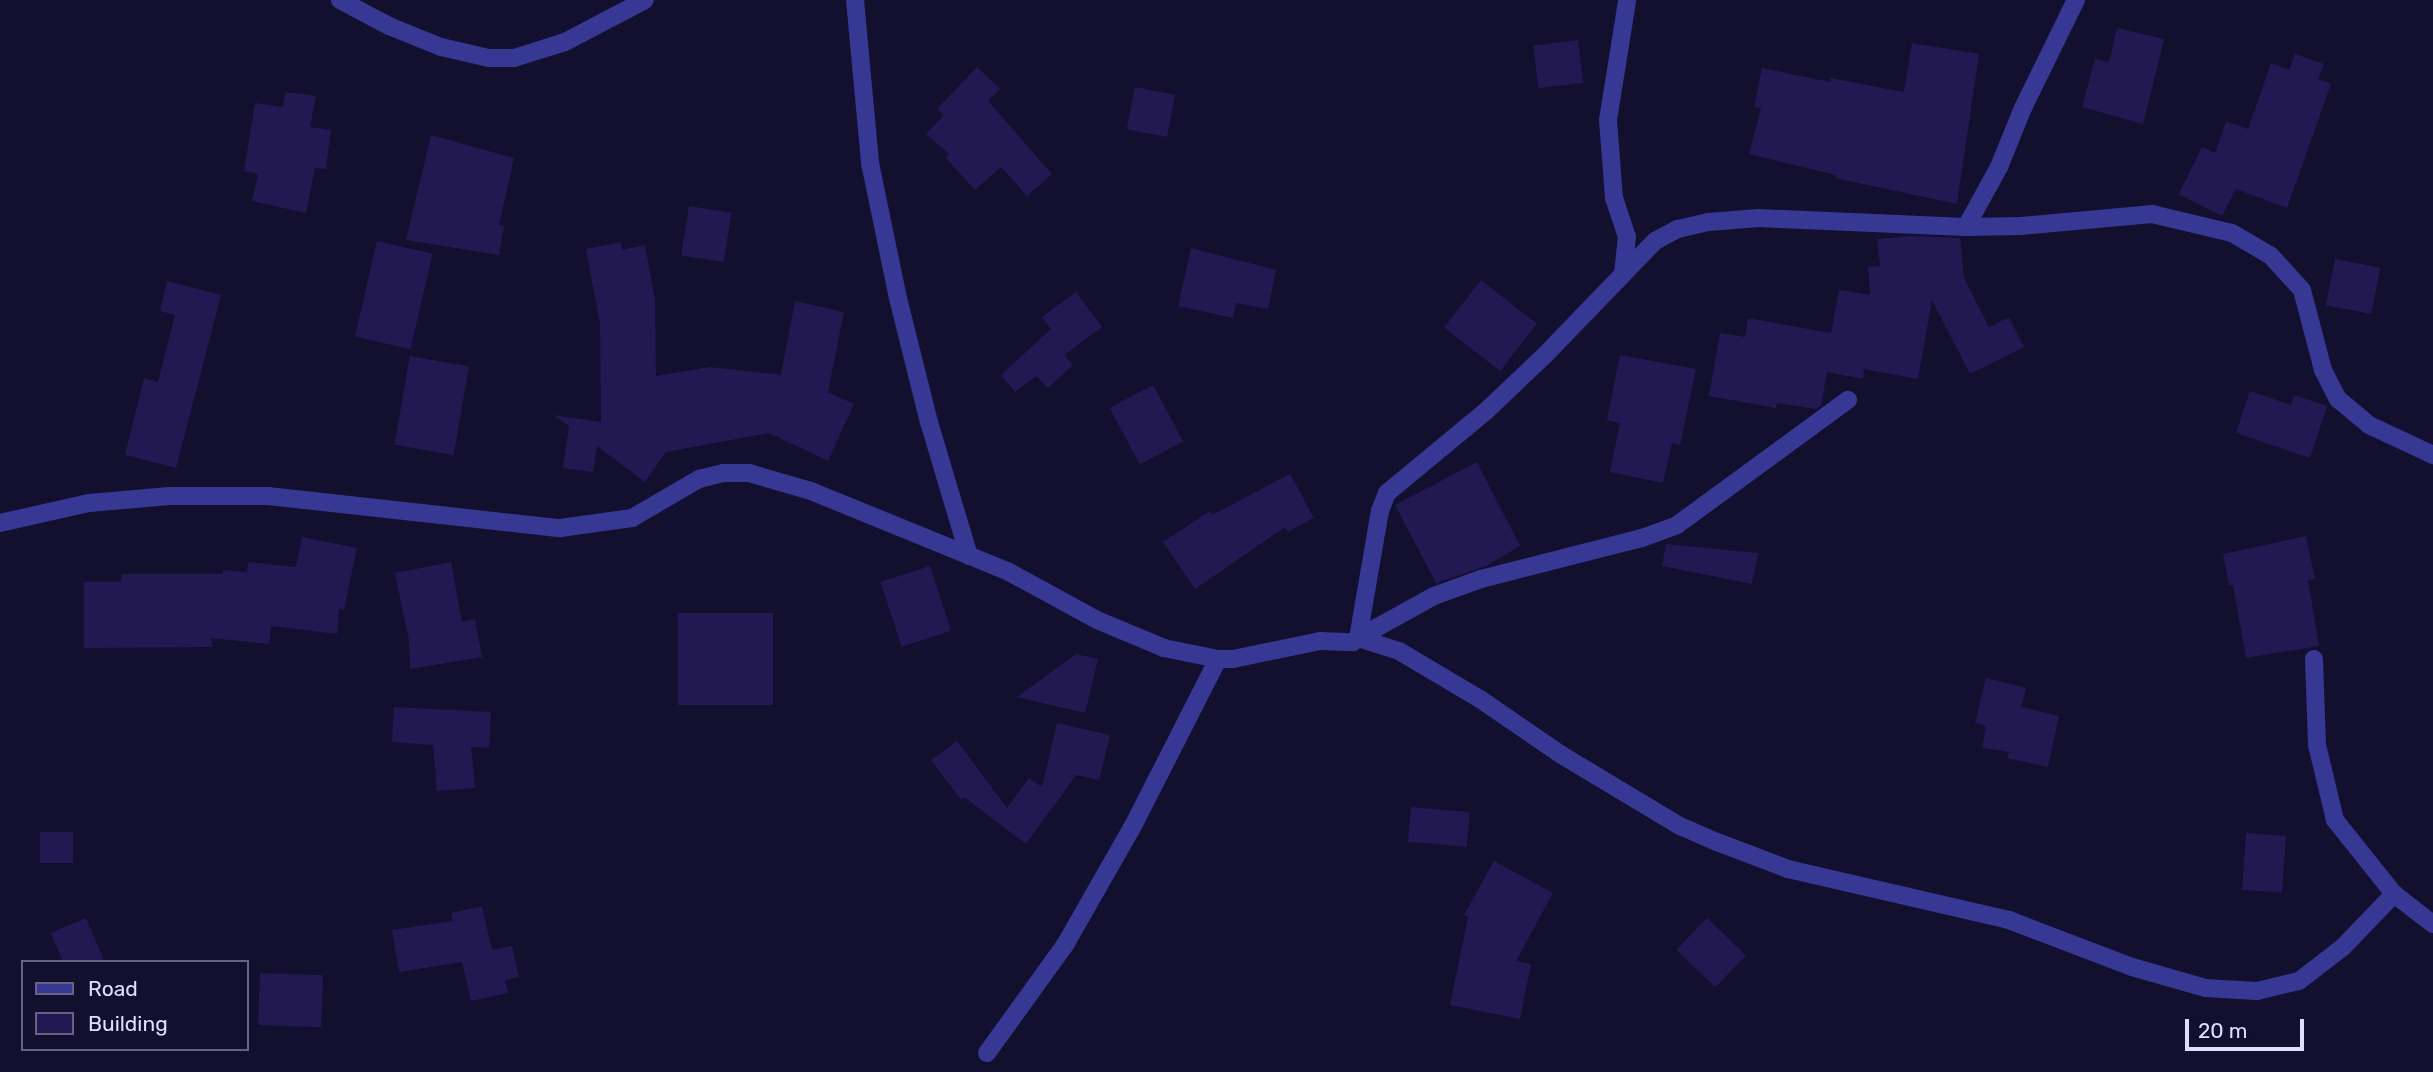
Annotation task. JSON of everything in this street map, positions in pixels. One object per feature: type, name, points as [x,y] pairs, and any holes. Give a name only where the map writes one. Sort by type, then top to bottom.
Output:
[{"type":"street","points":[[340,0],[388,26],[442,47],[489,58],[514,58],[565,42],[645,0]]},
{"type":"street","points":[[855,0],[870,163],[895,284],[929,422],[969,556]]},
{"type":"street","points":[[1966,227],[1999,167],[2023,108],[2076,0]]},
{"type":"street","points":[[1623,274],[1627,237],[1614,198],[1608,120],[1626,2]]},
{"type":"street","points":[[1358,638],[1380,511],[1387,493],[1486,411],[1655,241],[1678,229],[1709,222],[1758,218],[1966,227],[2021,226],[2152,214],[2197,222],[2232,233],[2271,256],[2302,290],[2323,370],[2338,399],[2369,425],[2433,456]]},
{"type":"street","points":[[0,523],[89,503],[170,496],[268,496],[560,528],[632,518],[699,479],[723,473],[748,473],[811,491],[1009,572],[1097,620],[1164,648],[1218,659],[1321,641],[1353,642],[1434,596],[1481,579],[1642,538],[1677,525],[1848,400]]},
{"type":"street","points":[[1358,638],[1424,663],[1560,754],[1680,826],[1717,842],[1788,869],[2009,920],[2132,967],[2205,988],[2257,991],[2300,981],[2343,947],[2394,894]]},
{"type":"street","points":[[987,1053],[1065,945],[1134,824],[1218,659]]},
{"type":"street","points":[[2314,659],[2317,745],[2335,820],[2394,894],[2433,924]]},
{"type":"building","points":[[2117,28],[2164,39],[2143,124],[2082,107],[2095,59],[2109,62]]},
{"type":"building","points":[[1578,40],[1583,83],[1539,88],[1533,45]]},
{"type":"building","points":[[1912,43],[1979,54],[1957,204],[1835,178],[1836,175],[1749,154],[1761,108],[1754,107],[1762,68],[1830,82],[1831,78],[1904,92]]},
{"type":"building","points":[[2295,54],[2324,64],[2318,79],[2331,84],[2287,208],[2236,189],[2222,216],[2179,194],[2202,147],[2215,153],[2226,121],[2248,129],[2271,63],[2289,70]]},
{"type":"building","points":[[977,67],[1000,89],[988,101],[1052,174],[1027,196],[1001,167],[975,190],[945,157],[949,154],[926,134],[944,115],[937,109]]},
{"type":"building","points":[[1135,87],[1175,95],[1167,137],[1127,129]]},
{"type":"building","points":[[285,92],[316,96],[310,127],[331,130],[326,169],[315,168],[306,213],[252,201],[258,174],[244,171],[255,103],[283,107]]},
{"type":"building","points":[[431,135],[514,158],[499,225],[504,226],[499,255],[406,240]]},
{"type":"building","points":[[689,206],[731,213],[724,262],[681,255]]},
{"type":"building","points":[[1911,236],[1960,238],[1964,278],[1989,327],[2009,317],[2024,347],[1970,374],[1932,300],[1918,379],[1864,369],[1863,379],[1827,372],[1821,406],[1816,409],[1777,403],[1776,408],[1709,396],[1720,333],[1745,337],[1748,318],[1831,333],[1839,290],[1870,295],[1868,267],[1880,266],[1877,239]]},
{"type":"building","points":[[377,241],[433,254],[410,349],[355,336]]},
{"type":"building","points":[[621,242],[622,250],[645,245],[655,300],[656,376],[710,367],[781,375],[795,301],[844,312],[828,392],[854,404],[828,461],[769,433],[666,452],[645,482],[597,446],[593,472],[563,468],[569,426],[553,415],[601,422],[600,324],[586,249]]},
{"type":"building","points":[[1191,248],[1276,270],[1268,309],[1236,303],[1233,318],[1178,306]]},
{"type":"building","points":[[2335,259],[2380,268],[2371,314],[2326,305]]},
{"type":"building","points":[[1481,280],[1537,324],[1500,371],[1444,327]]},
{"type":"building","points":[[167,281],[221,295],[176,468],[125,455],[144,378],[158,382],[175,315],[160,311]]},
{"type":"building","points":[[1076,292],[1102,327],[1064,355],[1073,365],[1048,388],[1036,376],[1015,392],[1001,375],[1051,329],[1042,317]]},
{"type":"building","points":[[1620,355],[1696,369],[1680,445],[1672,443],[1663,483],[1610,472],[1620,423],[1607,420]]},
{"type":"building","points":[[410,356],[469,366],[453,455],[394,445]]},
{"type":"building","points":[[1153,385],[1183,442],[1140,465],[1110,408]]},
{"type":"building","points":[[2250,391],[2291,405],[2294,395],[2327,406],[2310,458],[2236,433]]},
{"type":"building","points":[[1477,462],[1520,546],[1486,566],[1436,583],[1395,505]]},
{"type":"building","points":[[1290,474],[1314,518],[1288,532],[1285,527],[1195,589],[1163,542],[1210,511],[1212,515]]},
{"type":"building","points":[[2306,536],[2315,579],[2308,580],[2319,646],[2246,658],[2233,585],[2229,585],[2223,554]]},
{"type":"building","points":[[302,537],[357,548],[344,610],[339,609],[337,634],[271,626],[269,644],[211,638],[213,647],[84,648],[84,582],[121,582],[122,574],[223,574],[223,570],[247,572],[248,562],[296,567]]},
{"type":"building","points":[[1666,544],[1758,553],[1752,584],[1662,566]]},
{"type":"building","points":[[451,562],[462,622],[475,619],[482,657],[410,669],[409,641],[395,573]]},
{"type":"building","points":[[930,566],[951,631],[902,647],[881,582]]},
{"type":"building","points":[[678,613],[773,613],[773,705],[678,705]]},
{"type":"building","points":[[1076,654],[1098,659],[1085,713],[1017,697]]},
{"type":"building","points":[[1986,678],[2026,688],[2021,707],[2059,716],[2048,767],[2007,758],[2009,752],[1982,748],[1986,726],[1975,723]]},
{"type":"building","points":[[394,707],[491,712],[489,748],[471,747],[475,788],[437,791],[433,745],[392,742]]},
{"type":"building","points":[[1057,723],[1110,735],[1099,780],[1076,775],[1026,844],[964,797],[961,800],[931,760],[957,741],[1007,808],[1029,778],[1042,787]]},
{"type":"building","points":[[1411,807],[1470,812],[1467,847],[1408,842]]},
{"type":"building","points":[[40,832],[73,832],[73,863],[40,863]]},
{"type":"building","points":[[2246,833],[2286,836],[2282,893],[2242,890]]},
{"type":"building","points":[[1494,861],[1553,893],[1516,961],[1531,964],[1520,1019],[1450,1005],[1468,917],[1464,915]]},
{"type":"building","points":[[482,906],[492,950],[512,946],[519,977],[505,980],[508,993],[471,1001],[462,962],[399,972],[392,930],[453,921],[451,913]]},
{"type":"building","points":[[86,918],[104,960],[62,960],[51,933]]},
{"type":"building","points":[[1707,918],[1746,956],[1715,987],[1676,950]]},
{"type":"building","points":[[260,973],[323,975],[321,1027],[258,1025]]}]
